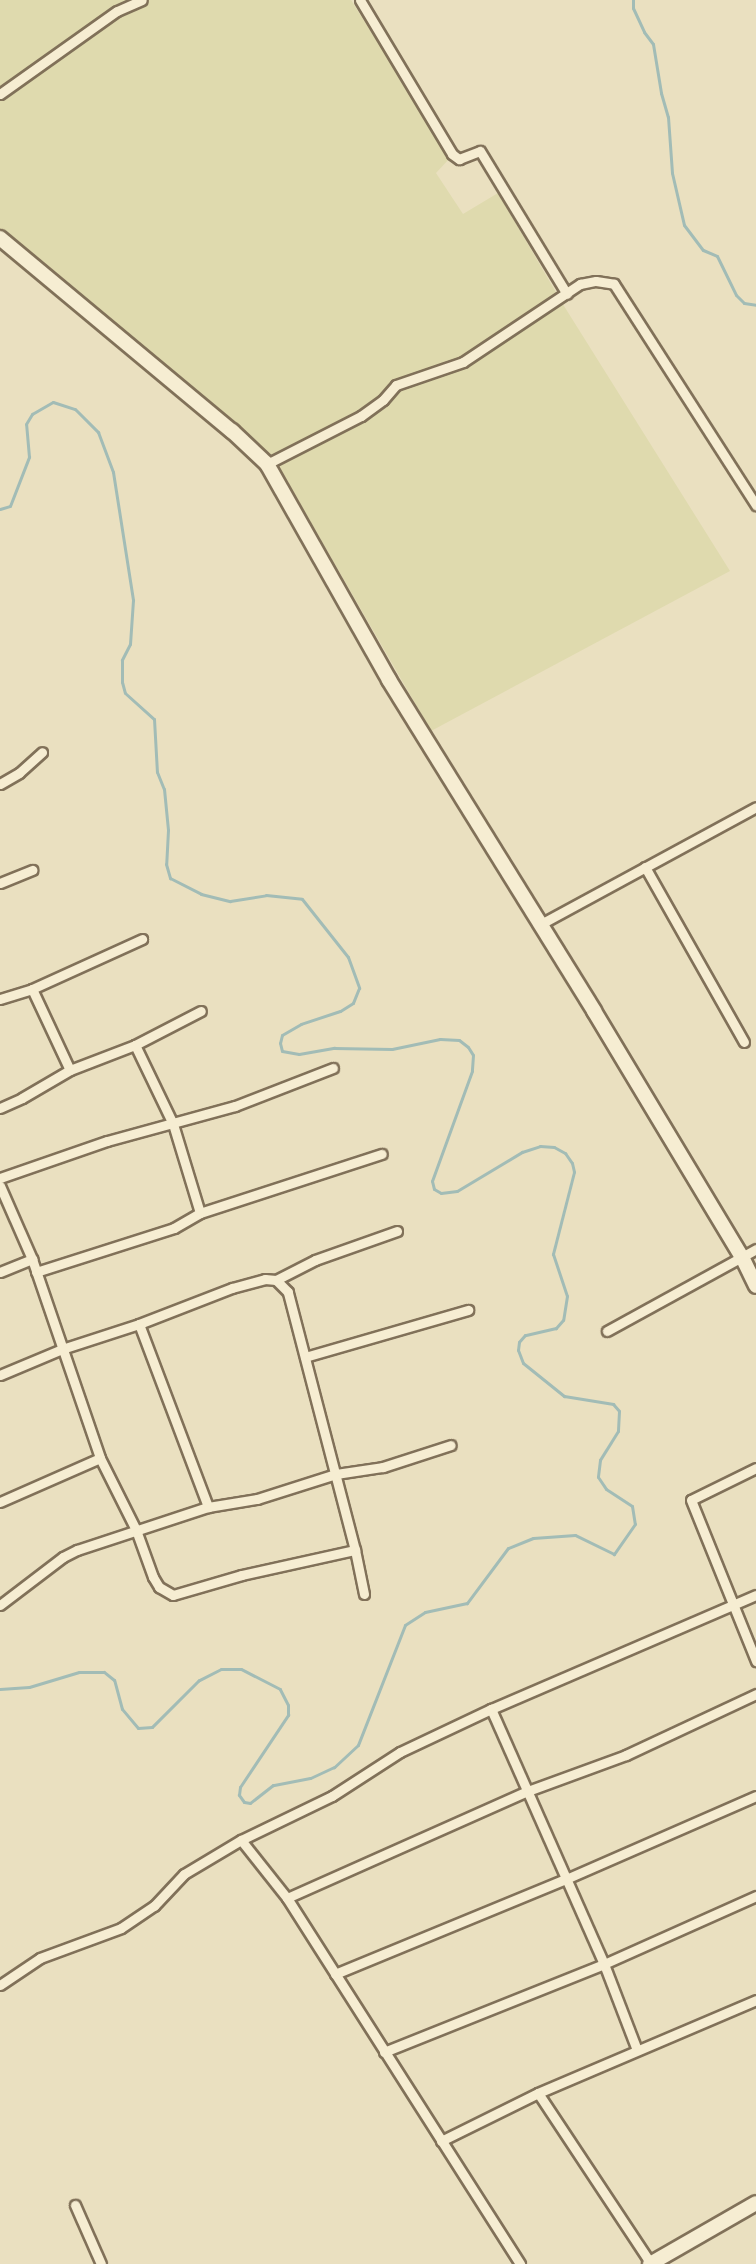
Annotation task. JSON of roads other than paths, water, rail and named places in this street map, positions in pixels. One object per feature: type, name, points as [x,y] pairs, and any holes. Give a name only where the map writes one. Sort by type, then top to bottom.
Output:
[{"type":"street","points":[[0,94],[117,11],[142,0]]},
{"type":"street","points":[[360,0],[452,154],[459,159],[480,150],[567,294]]},
{"type":"street","points":[[0,238],[232,431],[267,464],[389,680],[742,1257],[756,1286]]},
{"type":"street","points":[[267,464],[361,416],[402,382],[463,362],[580,284],[596,280],[614,285],[756,505]]},
{"type":"street","points":[[0,784],[19,773],[42,752]]},
{"type":"street","points":[[539,925],[756,807]]},
{"type":"street","points":[[645,867],[744,1042]]},
{"type":"street","points":[[0,883],[32,870]]},
{"type":"street","points":[[0,999],[32,989],[142,939]]},
{"type":"street","points":[[32,989],[69,1070]]},
{"type":"street","points":[[0,1108],[22,1098],[69,1070],[135,1045],[201,1011]]},
{"type":"street","points":[[135,1045],[173,1124],[200,1213]]},
{"type":"street","points":[[0,1178],[107,1141],[235,1106],[333,1068]]},
{"type":"street","points":[[36,1272],[174,1228],[200,1213],[382,1154]]},
{"type":"street","points":[[0,1186],[32,1259],[100,1458],[136,1530],[153,1577],[159,1587],[173,1594],[242,1575],[355,1550]]},
{"type":"street","points":[[0,1375],[62,1349],[139,1324],[232,1288],[265,1279],[276,1280],[315,1260],[397,1231]]},
{"type":"street","points":[[607,1331],[756,1249]]},
{"type":"street","points":[[0,1272],[32,1259]]},
{"type":"street","points":[[276,1280],[288,1292],[336,1474],[364,1594]]},
{"type":"street","points":[[305,1357],[468,1310]]},
{"type":"street","points":[[139,1324],[208,1507]]},
{"type":"street","points":[[0,1605],[69,1553],[208,1507],[257,1499],[336,1474],[383,1467],[451,1445]]},
{"type":"street","points":[[0,1502],[100,1458]]},
{"type":"street","points":[[756,1468],[691,1500],[756,1661]]},
{"type":"street","points":[[0,1985],[40,1958],[121,1928],[154,1905],[184,1874],[241,1840],[325,1799],[400,1752],[491,1709],[756,1595]]},
{"type":"street","points":[[287,1898],[525,1792],[626,1755],[756,1694]]},
{"type":"street","points":[[491,1709],[525,1792],[604,1964],[637,2050]]},
{"type":"street","points":[[335,1974],[566,1880],[756,1796]]},
{"type":"street","points":[[241,1840],[287,1898],[520,2264]]},
{"type":"street","points":[[384,2052],[604,1964],[756,1896]]},
{"type":"street","points":[[441,2141],[538,2093],[756,2000]]},
{"type":"street","points":[[538,2093],[651,2264],[756,2203]]},
{"type":"street","points":[[75,2205],[101,2264]]},
{"type":"waterway","points":[[633,0],[633,8],[644,32],[653,44],[661,93],[668,117],[672,173],[684,225],[703,250],[717,256],[736,295],[744,303],[756,305]]},
{"type":"waterway","points":[[0,509],[10,506],[29,457],[26,424],[32,414],[53,402],[75,409],[98,432],[113,472],[133,600],[130,644],[122,660],[122,682],[125,693],[154,719],[157,772],[164,789],[168,830],[166,864],[170,878],[201,894],[230,901],[266,895],[302,899],[348,957],[359,988],[353,1003],[340,1011],[301,1024],[282,1035],[280,1043],[282,1051],[299,1054],[334,1048],[392,1049],[440,1039],[459,1040],[468,1047],[473,1055],[472,1071],[432,1181],[434,1189],[441,1193],[457,1191],[522,1152],[540,1146],[554,1147],[565,1153],[572,1163],[574,1172],[553,1254],[567,1296],[563,1320],[556,1328],[525,1335],[519,1342],[518,1350],[523,1363],[564,1396],[613,1404],[619,1411],[618,1431],[600,1460],[598,1477],[606,1489],[632,1506],[635,1524],[614,1554],[575,1535],[533,1538],[508,1548],[467,1603],[425,1612],[405,1625],[358,1745],[334,1767],[310,1778],[273,1785],[250,1803],[244,1802],[239,1795],[240,1787],[288,1715],[288,1705],[280,1689],[241,1669],[221,1669],[199,1680],[152,1727],[138,1728],[122,1709],[114,1680],[104,1672],[79,1672],[29,1687],[0,1689]]}]
